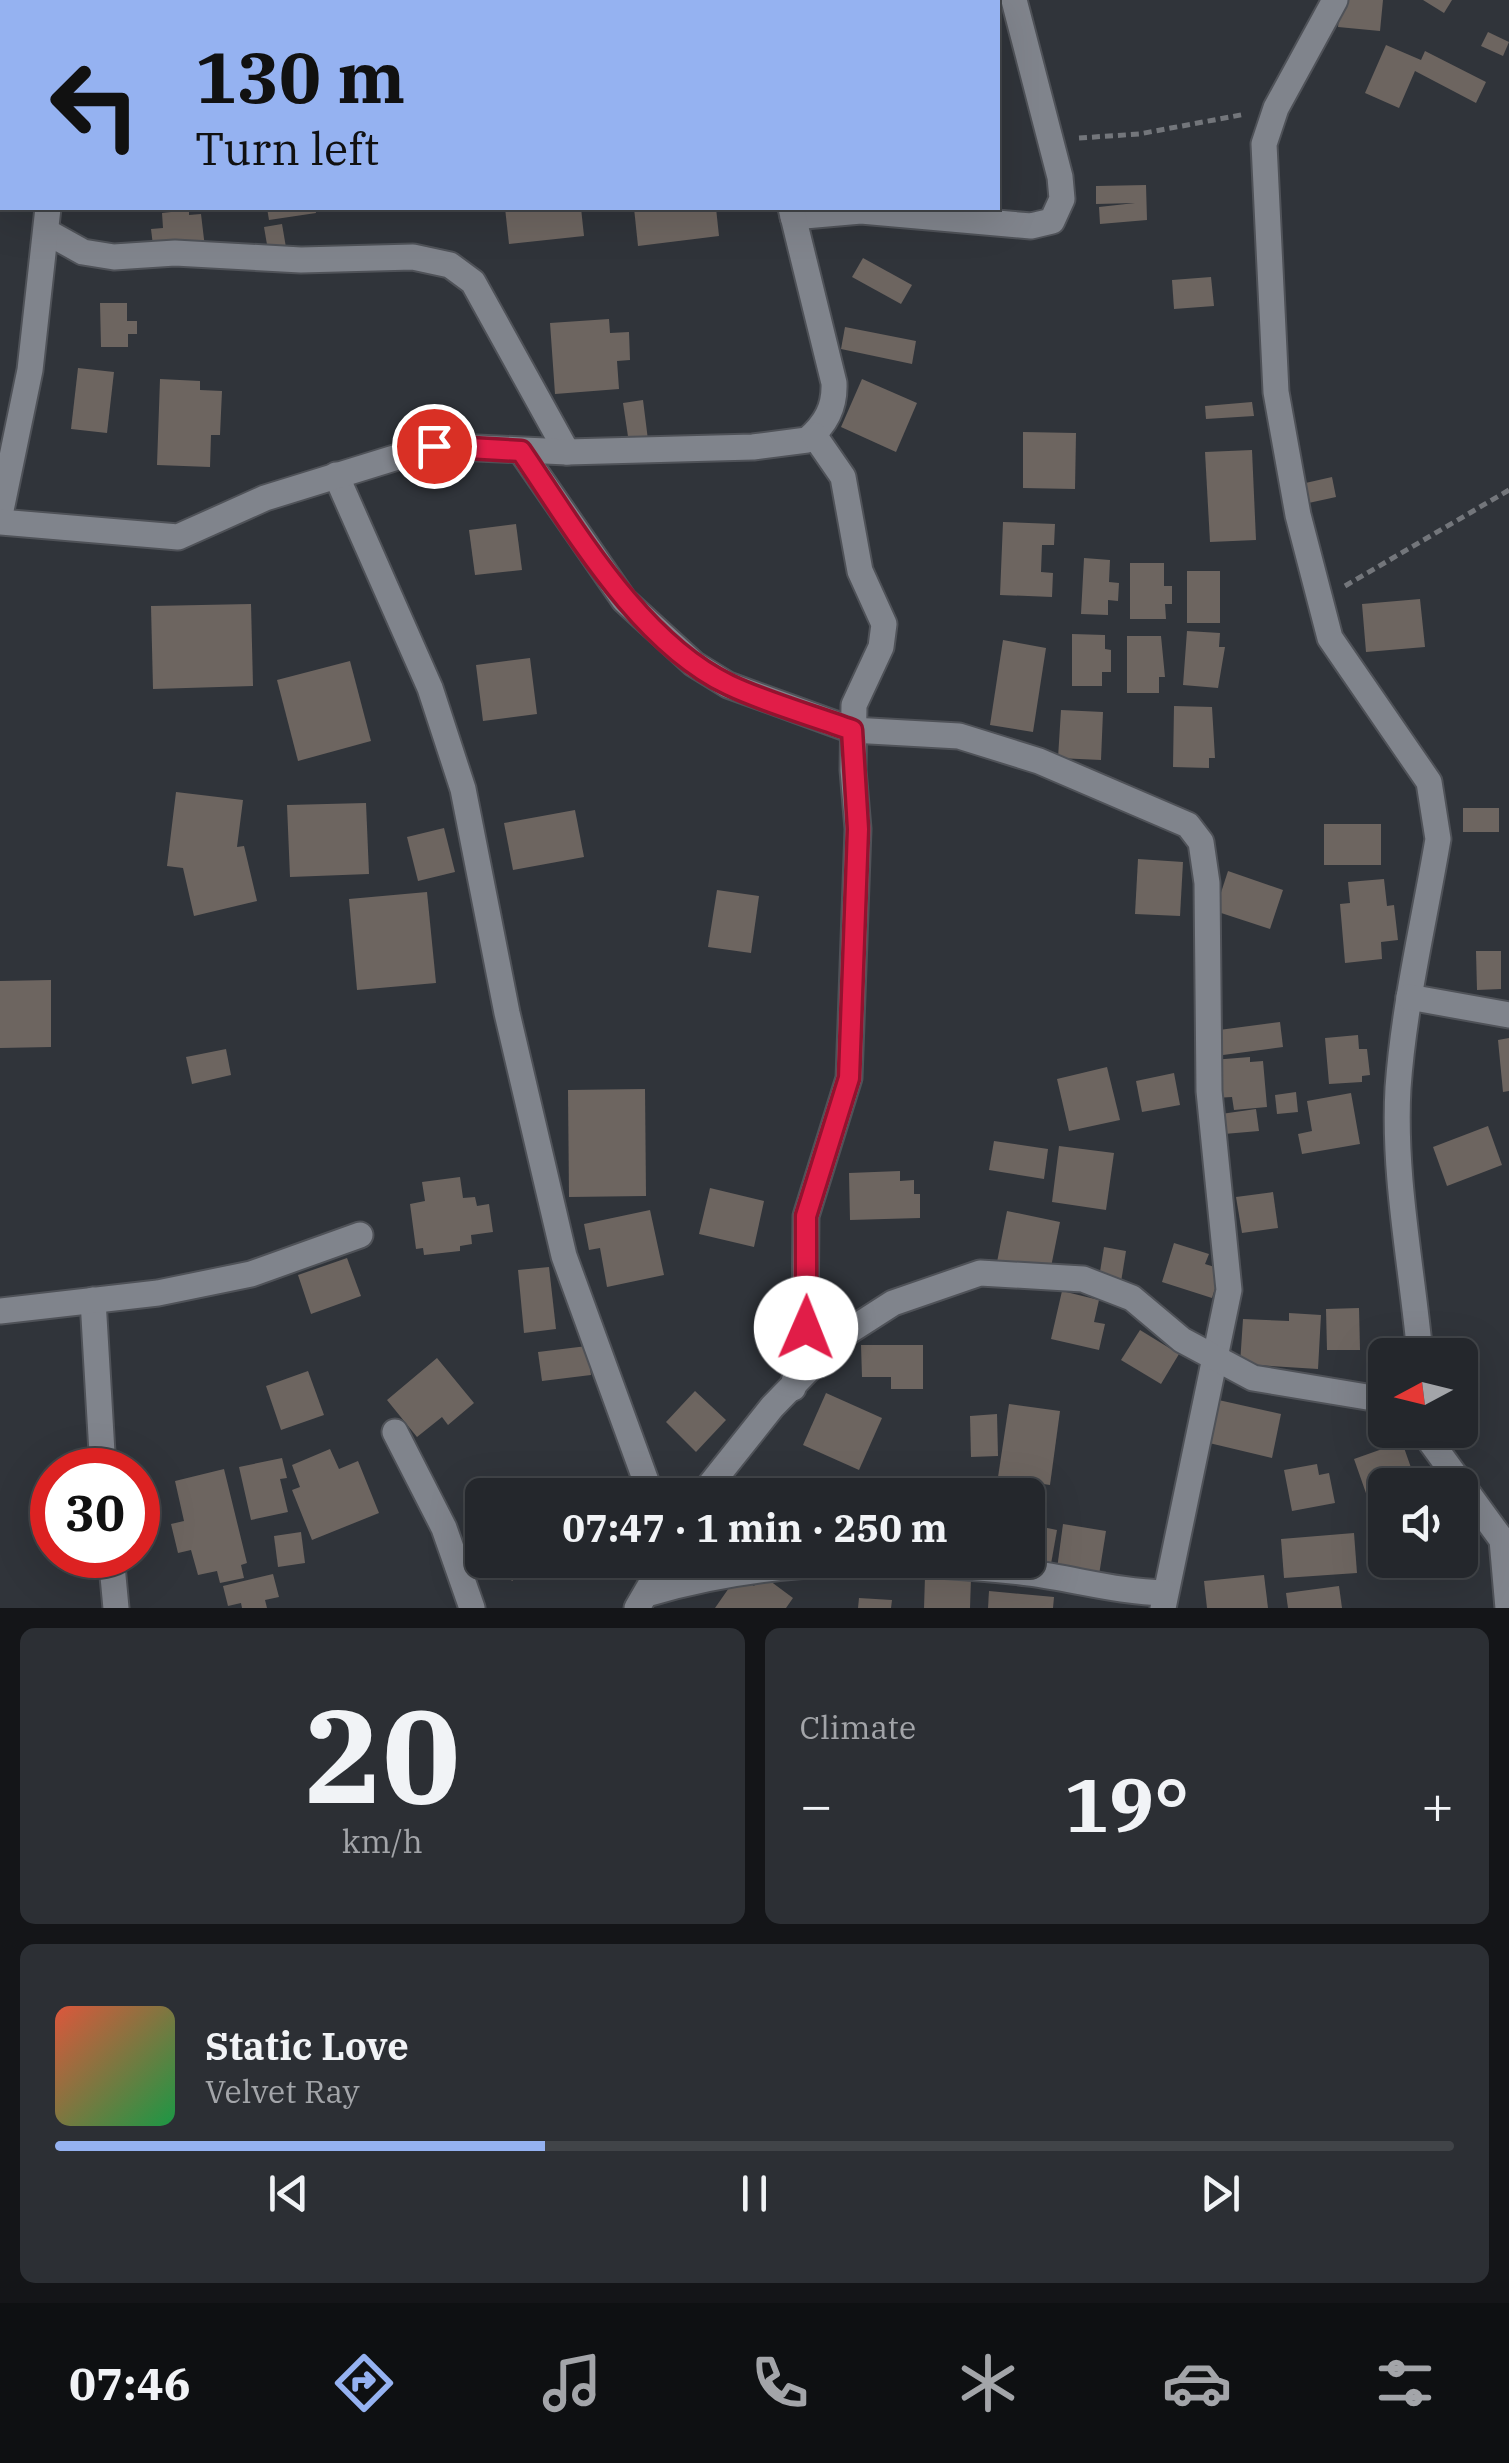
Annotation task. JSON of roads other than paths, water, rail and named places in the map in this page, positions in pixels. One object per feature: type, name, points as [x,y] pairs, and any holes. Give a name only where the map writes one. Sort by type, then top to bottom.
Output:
[{"type":"street","points":[[47,220],[30,370],[0,518],[178,537],[246,504],[434,446],[568,452],[795,444],[814,434],[835,402],[834,383],[792,212],[861,212],[1045,224],[1056,217],[1062,199],[1051,140],[1014,0]]},
{"type":"street","points":[[1335,0],[1276,108],[1264,144],[1276,392],[1298,516],[1338,655],[1405,742],[1436,799],[1438,839],[1409,997],[1398,1091],[1398,1159],[1418,1338]]},
{"type":"street","points":[[47,220],[82,252],[114,256],[174,253],[301,260],[413,257],[450,266],[474,282],[568,452]]},
{"type":"street","points":[[793,1388],[806,1328],[806,1216],[849,1078],[858,829],[854,705],[881,647],[884,624],[860,571],[843,477],[814,434]]},
{"type":"street","points":[[521,451],[624,600],[694,664],[728,685],[852,730],[959,736],[1039,761],[1188,824],[1198,835],[1207,884],[1204,1003],[1208,1091],[1229,1290],[1164,1600],[1082,1580],[918,1560],[764,1567],[644,1600]]},
{"type":"street","points":[[336,475],[430,688],[463,789],[506,1014],[559,1237],[645,1478]]},
{"type":"street","points":[[1409,997],[1509,1015]]},
{"type":"street","points":[[0,1311],[158,1293],[251,1274],[360,1236]]},
{"type":"street","points":[[715,1478],[748,1434],[840,1337],[871,1314],[932,1288],[994,1271],[1083,1280],[1113,1289],[1132,1298],[1182,1340],[1216,1361],[1275,1384],[1368,1398]]},
{"type":"street","points":[[94,1300],[102,1448]]},
{"type":"street","points":[[395,1432],[444,1528],[472,1608]]},
{"type":"street","points":[[1439,1448],[1498,1509],[1508,1608]]},
{"type":"street","points":[[113,1578],[116,1608]]}]
